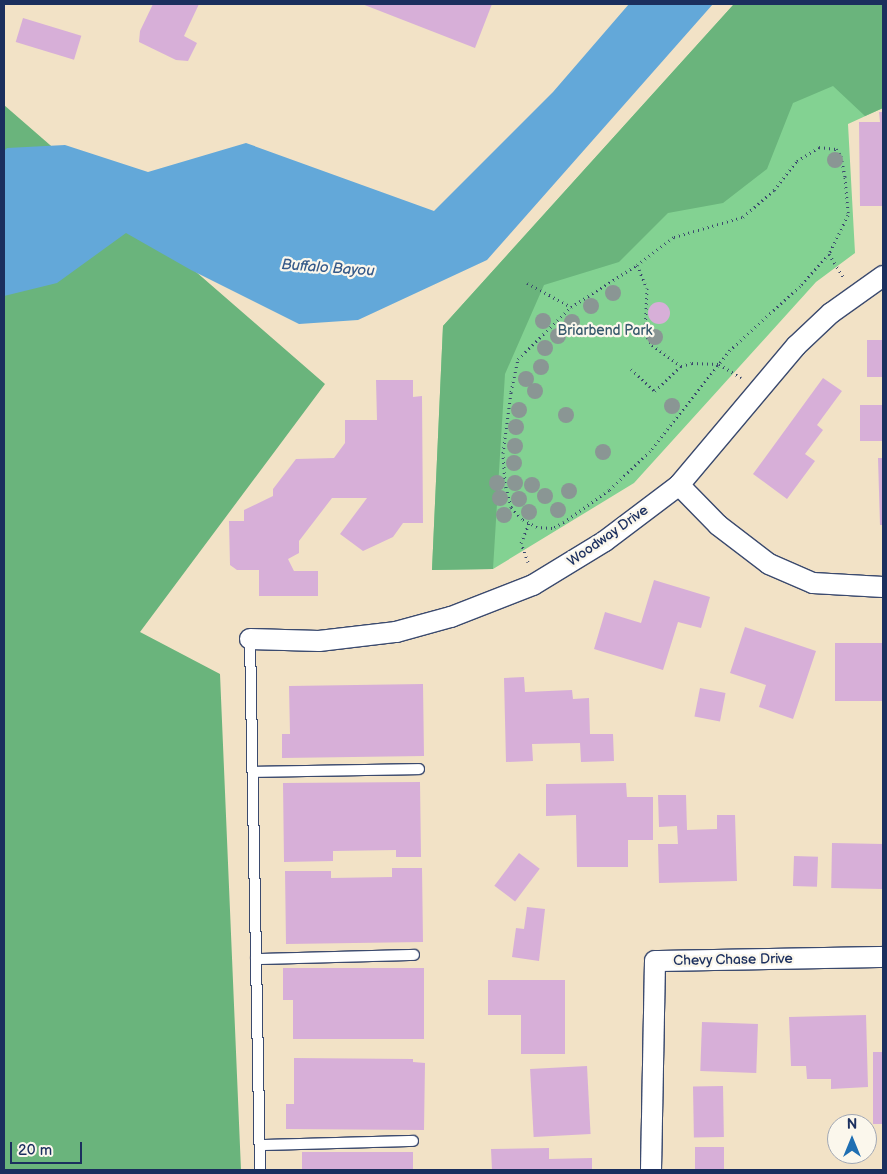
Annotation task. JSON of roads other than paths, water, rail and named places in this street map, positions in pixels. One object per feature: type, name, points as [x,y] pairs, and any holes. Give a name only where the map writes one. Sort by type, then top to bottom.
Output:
[{"type":"street","name":"Woodway Drive","points":[[250,639],[319,640],[386,633],[451,617],[533,586],[606,541],[679,485],[796,346],[831,313],[883,276]]},
{"type":"street","points":[[679,485],[718,525],[770,564],[813,583],[883,587]]},
{"type":"street","name":"Chevy Chase Drive","points":[[651,1170],[655,961],[883,957]]},
{"type":"lane","points":[[250,639],[260,1170]]},
{"type":"lane","points":[[253,772],[419,769]]},
{"type":"lane","points":[[256,959],[414,955]]},
{"type":"lane","points":[[260,1145],[413,1141]]},
{"type":"water","name":"Buffalo Bayou","points":[[629,4],[713,4],[487,260],[358,320],[299,324],[191,270],[126,233],[57,283],[4,296],[4,151],[7,148],[65,145],[148,172],[246,143],[434,211],[553,92]]},
{"type":"park label","name":"Briarbend Park","points":[[605,331]]}]
